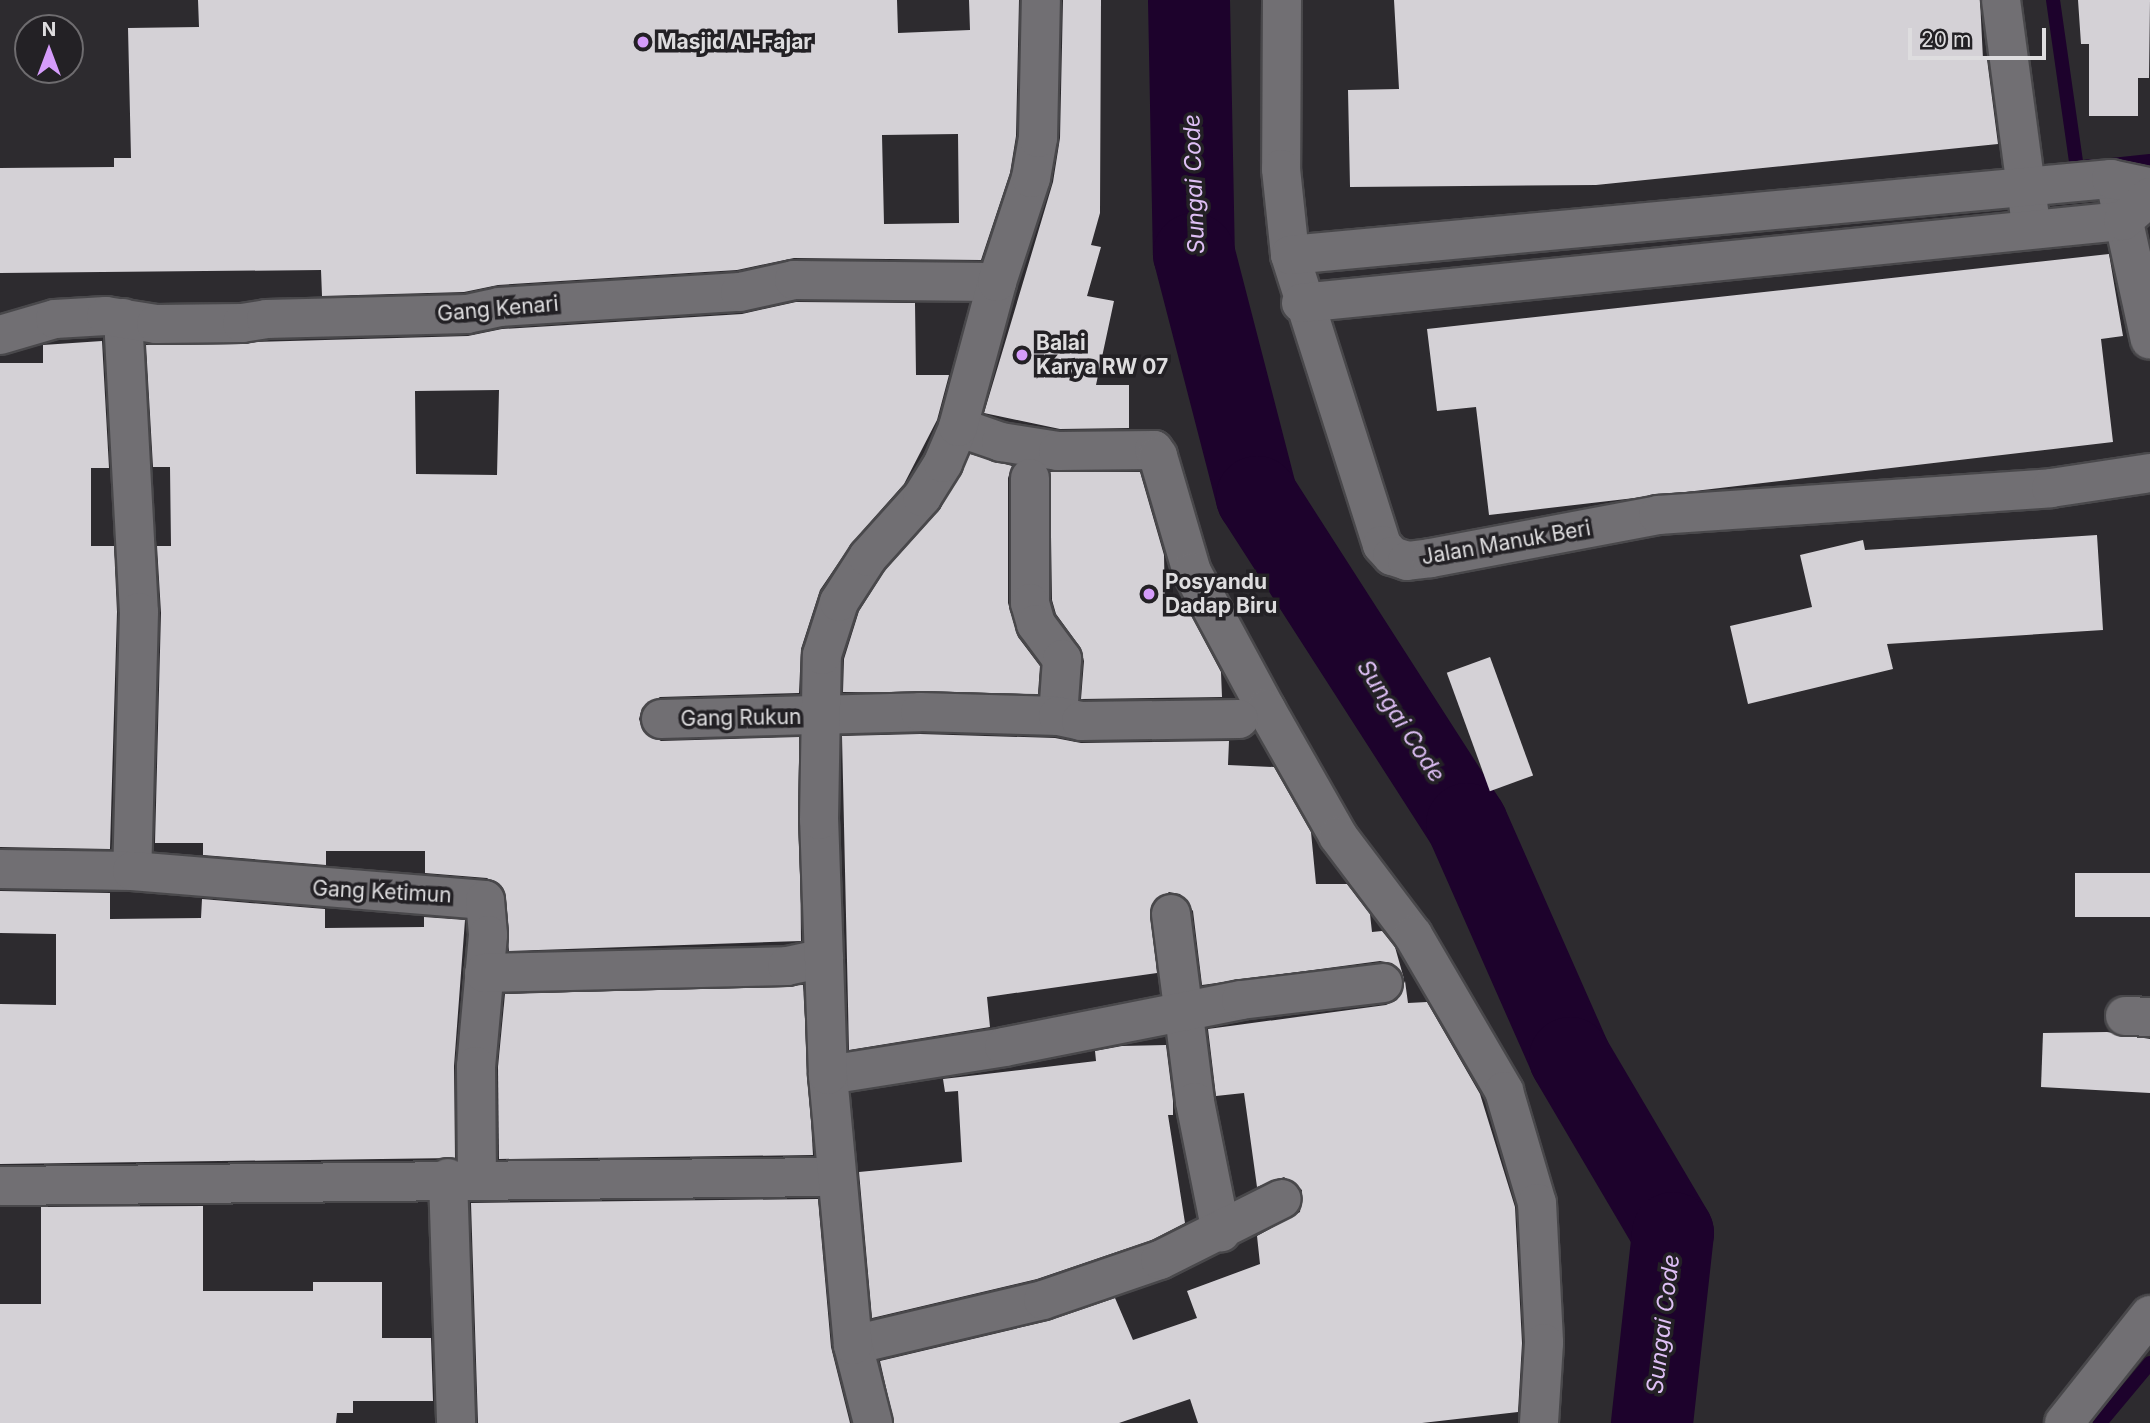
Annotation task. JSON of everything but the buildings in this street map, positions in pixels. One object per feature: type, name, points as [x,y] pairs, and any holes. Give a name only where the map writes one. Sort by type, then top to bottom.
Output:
[{"type":"street","points":[[873,1423],[853,1345],[835,1177],[828,1075],[824,958],[822,655],[839,602],[868,557],[922,497],[943,463],[958,427],[997,282],[1031,178],[1038,138],[1041,0]]},
{"type":"street","name":"Jalan Manuk Beri","points":[[1283,0],[1281,169],[1290,255],[1301,303],[1382,545],[1392,556],[1407,561],[1658,515],[2051,488],[2150,473]]},
{"type":"street","points":[[2001,0],[2032,230]]},
{"type":"street","points":[[1290,255],[1790,206],[2113,179],[2150,187]]},
{"type":"street","points":[[2113,179],[2138,209],[2150,340]]},
{"type":"street","points":[[1790,206],[1793,253]]},
{"type":"street","points":[[1301,303],[1538,276],[2032,230],[2138,209]]},
{"type":"street","points":[[1532,232],[1538,276]]},
{"type":"street","name":"Gang Kenari","points":[[0,335],[55,319],[123,318],[156,324],[242,323],[266,319],[467,314],[499,307],[740,292],[794,279],[997,282]]},
{"type":"street","points":[[123,318],[139,612],[132,871]]},
{"type":"street","points":[[958,427],[1001,442],[1058,451],[1154,450],[1158,456],[1192,572],[1266,709],[1338,836],[1413,935],[1504,1091],[1537,1203],[1544,1343],[1539,1423]]},
{"type":"street","points":[[1030,478],[1030,603],[1036,624],[1062,659],[1058,716]]},
{"type":"street","name":"Gang Rukun","points":[[661,719],[920,712],[1058,716],[1082,722],[1239,719]]},
{"type":"street","name":"Gang Ketimun","points":[[0,869],[132,871],[364,893],[476,897],[485,900],[488,909],[484,974],[463,1178],[456,1423]]},
{"type":"street","points":[[1171,914],[1183,1012],[1221,1232]]},
{"type":"street","points":[[484,974],[787,966],[824,958]]},
{"type":"street","points":[[828,1075],[1004,1047],[1241,1000],[1383,983]]},
{"type":"street","points":[[0,1186],[463,1178],[835,1177]]},
{"type":"street","points":[[853,1345],[1043,1300],[1160,1260],[1221,1232],[1282,1199]]},
{"type":"street","points":[[2064,1423],[2150,1315]]},
{"type":"waterway","name":"Sungai Code","points":[[1189,0],[1194,254],[1257,497],[1467,824],[1570,1058],[1673,1233],[1652,1423]]},
{"type":"waterway","points":[[2053,0],[2077,168],[2091,166]]},
{"type":"waterway","points":[[2112,165],[2150,161]]},
{"type":"waterway","points":[[2100,1423],[2150,1363]]},
{"type":"place","name":"Masjid Al-Fajar","points":[[643,42]]},
{"type":"place","name":"Balai Karya RW 07","points":[[1022,355]]},
{"type":"place","name":"Posyandu Dadap Biru","points":[[1149,594]]}]
